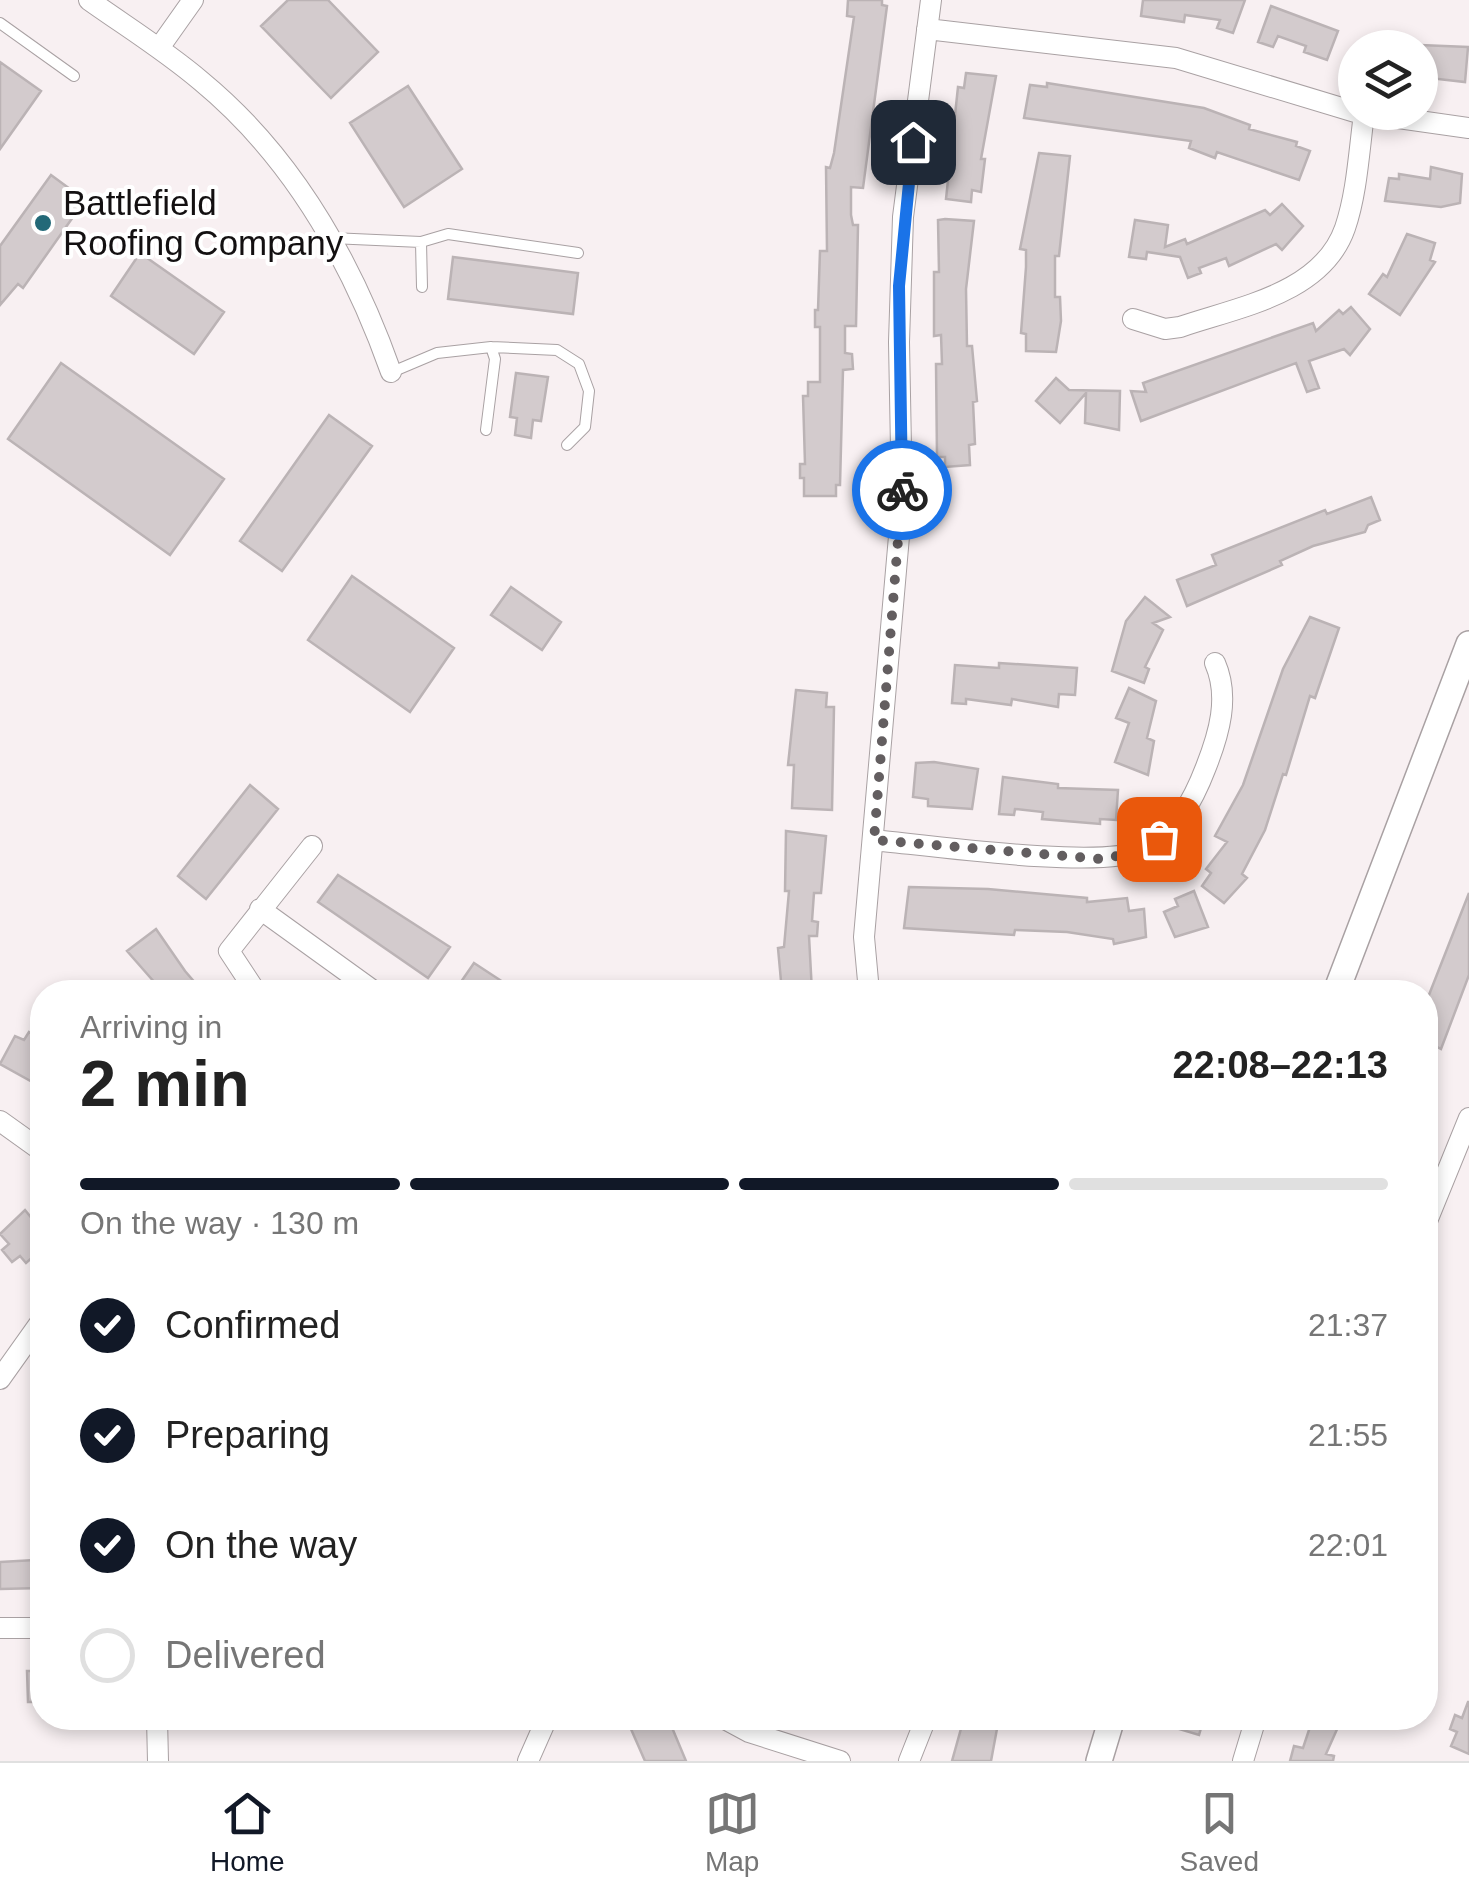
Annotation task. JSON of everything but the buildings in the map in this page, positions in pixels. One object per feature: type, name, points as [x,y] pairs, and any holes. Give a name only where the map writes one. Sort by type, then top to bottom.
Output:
[{"type":"street","points":[[90,0],[203,82],[280,160],[330,238],[391,372]]},
{"type":"street","points":[[159,48],[193,0]]},
{"type":"street","points":[[867,980],[864,937],[902,502],[899,324],[903,217],[931,0]]},
{"type":"street","points":[[927,28],[1176,58],[1338,107]]},
{"type":"street","points":[[1438,122],[1464,125]]},
{"type":"street","points":[[1133,319],[1165,328],[1180,327],[1284,290],[1324,264],[1345,227],[1356,130]]},
{"type":"street","points":[[1341,980],[1469,644]]},
{"type":"street","points":[[874,840],[1100,859],[1140,852],[1176,824],[1196,792],[1223,705],[1223,682],[1214,664]]},
{"type":"street","points":[[248,980],[229,951],[312,846]]},
{"type":"street","points":[[260,909],[358,980]]},
{"type":"street","points":[[1438,1194],[1469,1118]]},
{"type":"street","points":[[0,1120],[30,1142]]},
{"type":"street","points":[[0,1379],[30,1337]]},
{"type":"street","points":[[0,1628],[30,1628]]},
{"type":"street","points":[[157,1730],[158,1761]]},
{"type":"street","points":[[528,1761],[542,1730]]},
{"type":"street","points":[[745,1730],[840,1761]]},
{"type":"street","points":[[909,1761],[921,1730]]},
{"type":"street","points":[[1099,1761],[1108,1730]]},
{"type":"street","points":[[1243,1761],[1252,1730]]},
{"type":"lane","points":[[0,23],[74,76]]},
{"type":"lane","points":[[330,238],[421,242],[448,234],[578,253]]},
{"type":"lane","points":[[421,242],[422,287]]},
{"type":"lane","points":[[391,372],[437,352],[491,348],[557,350],[578,364],[589,391],[584,426],[567,445]]},
{"type":"lane","points":[[486,430],[496,358],[491,348]]},
{"type":"way so far","points":[[902,490],[874,840],[1100,859],[1140,852],[1159,839]]},
{"type":"place","name":"Battlefield Roofing Company","points":[[43,223]]},
{"type":"route","points":[[902,490],[899,286],[913,142]]}]
